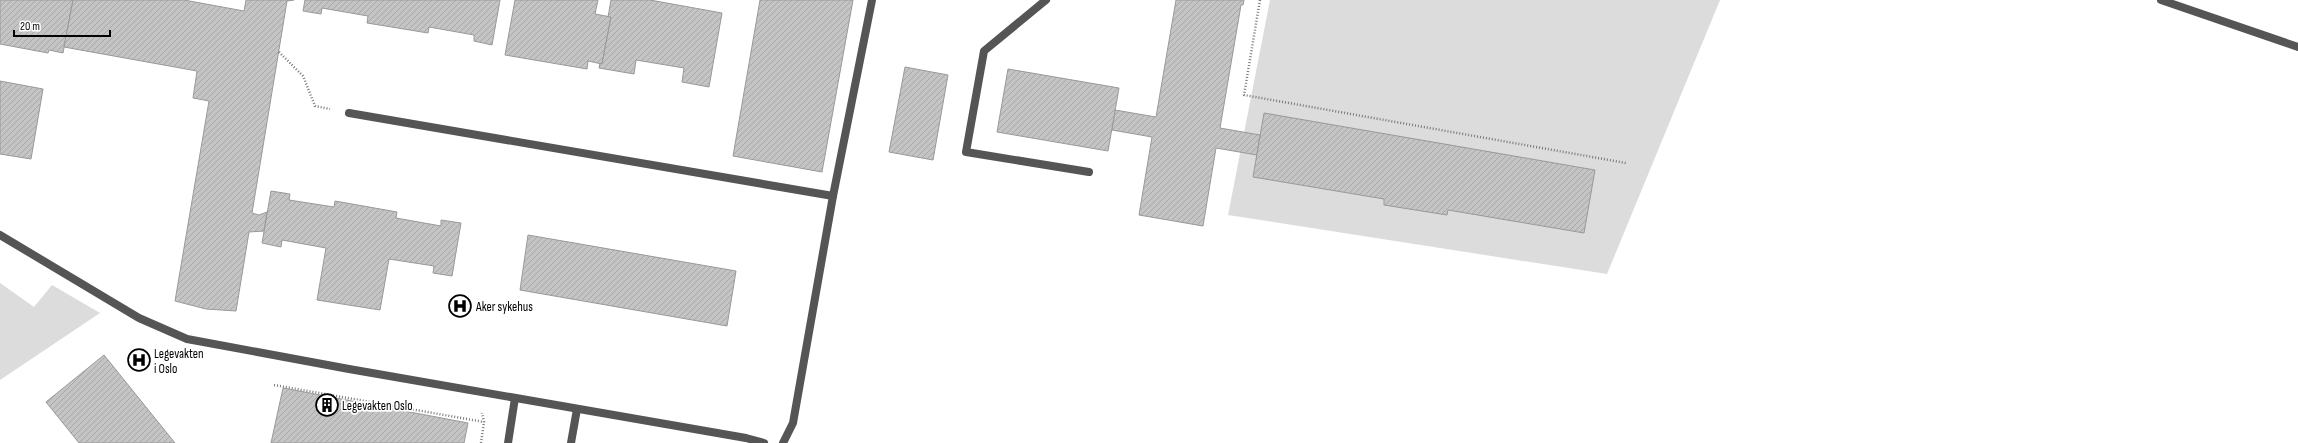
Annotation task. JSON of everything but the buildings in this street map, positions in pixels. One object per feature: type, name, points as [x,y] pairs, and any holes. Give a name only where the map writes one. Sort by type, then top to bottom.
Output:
[{"type":"street","points":[[783,443],[793,423],[833,196],[872,0]]},
{"type":"street","points":[[1046,0],[984,51],[966,152],[1088,172]]},
{"type":"street","points":[[2161,0],[2298,47]]},
{"type":"street","points":[[349,113],[833,196]]},
{"type":"street","points":[[0,235],[139,318],[187,338],[764,443]]},
{"type":"street","points":[[508,443],[515,398]]},
{"type":"street","points":[[571,443],[577,409]]},
{"type":"path","points":[[1260,0],[1244,96],[1626,162]]},
{"type":"path","points":[[279,52],[304,76],[316,106]]},
{"type":"path","points":[[274,385],[484,422]]},
{"type":"path","points":[[481,443],[484,422],[482,412]]},
{"type":"shaded area","points":[[1270,0],[1720,0],[1607,274],[1228,215]]},
{"type":"shaded area","points":[[0,283],[34,307],[52,285],[100,313],[0,380]]},
{"type":"place","name":"Aker sykehus","points":[[460,306]]},
{"type":"place","name":"Legevakten i Oslo","points":[[139,360]]},
{"type":"place","name":"Legevakten Oslo","points":[[327,405]]}]
